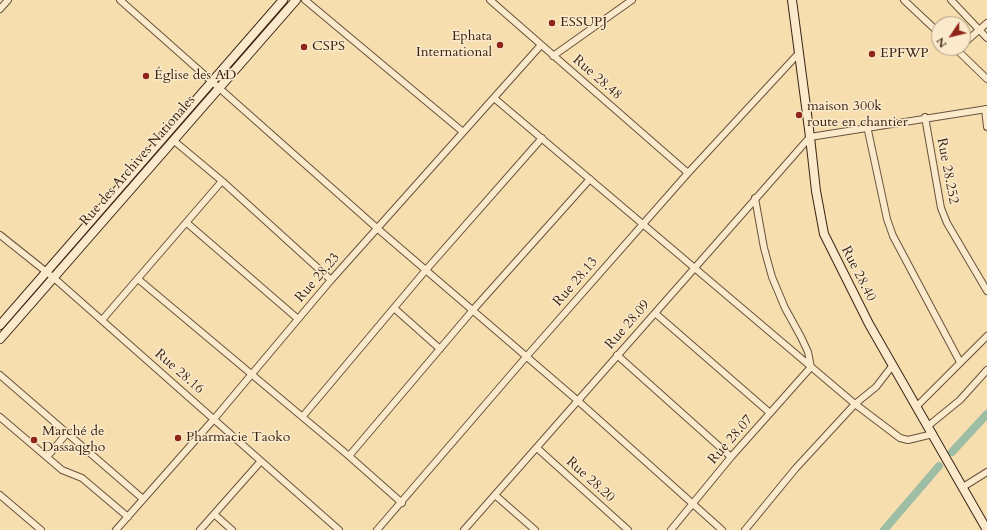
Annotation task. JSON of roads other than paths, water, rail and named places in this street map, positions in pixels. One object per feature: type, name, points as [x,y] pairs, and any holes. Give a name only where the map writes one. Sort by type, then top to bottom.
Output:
[{"type":"street","points":[[120,0],[220,87],[378,230],[577,400],[722,530]]},
{"type":"street","name":"Rue des Archives Nationales","points":[[0,325],[283,0]]},
{"type":"street","name":"Rue des Archives Nationales","points":[[0,339],[296,0]]},
{"type":"street","points":[[305,0],[463,132]]},
{"type":"street","name":"Rue 28.48","points":[[490,0],[688,173]]},
{"type":"street","points":[[553,56],[632,0]]},
{"type":"street","name":"Rue 28.40","points":[[792,0],[816,191],[824,234],[869,324],[987,530]]},
{"type":"street","points":[[904,0],[931,25]]},
{"type":"street","points":[[912,0],[914,8]]},
{"type":"street","points":[[951,0],[987,38]]},
{"type":"street","points":[[971,37],[987,24]]},
{"type":"street","name":"Rue 28.23","points":[[116,530],[214,419],[331,280],[378,230],[541,45]]},
{"type":"street","name":"Rue 28.13","points":[[377,530],[402,503],[526,357],[688,173],[798,54]]},
{"type":"street","points":[[964,56],[987,80]]},
{"type":"street","points":[[494,98],[855,404],[900,438],[908,440],[933,434]]},
{"type":"street","points":[[810,136],[925,117],[986,109],[987,128]]},
{"type":"street","name":"Rue 28.252","points":[[925,117],[941,208],[947,223],[987,291]]},
{"type":"street","points":[[867,126],[887,219],[893,236],[960,362]]},
{"type":"street","name":"Rue 28.09","points":[[464,530],[810,136]]},
{"type":"street","points":[[303,416],[425,271],[542,138]]},
{"type":"street","points":[[173,140],[222,181],[331,280]]},
{"type":"street","points":[[349,456],[472,310],[590,179]]},
{"type":"street","points":[[102,320],[222,181]]},
{"type":"street","points":[[755,198],[764,248],[772,278],[785,308],[808,352],[811,367]]},
{"type":"street","points":[[187,223],[298,319]]},
{"type":"street","name":"Rue 28.16","points":[[0,235],[54,278],[339,530]]},
{"type":"street","points":[[138,279],[251,375],[303,416],[402,503]]},
{"type":"street","points":[[394,308],[440,349]]},
{"type":"street","points":[[655,313],[770,413]]},
{"type":"street","points":[[917,406],[987,336]]},
{"type":"street","points":[[617,356],[731,457]]},
{"type":"street","points":[[746,530],[796,468],[855,404],[876,387],[892,365]]},
{"type":"street","name":"Rue 28.07","points":[[671,530],[694,504],[731,457],[811,367]]},
{"type":"street","points":[[928,426],[960,400],[987,370]]},
{"type":"street","points":[[0,375],[143,499]]},
{"type":"street","points":[[0,417],[65,472],[82,478],[128,517]]},
{"type":"street","points":[[47,457],[67,433]]},
{"type":"street","name":"Rue 28.20","points":[[537,448],[628,530]]},
{"type":"street","points":[[200,530],[261,461]]},
{"type":"street","points":[[963,487],[987,472]]},
{"type":"street","points":[[0,495],[40,530]]},
{"type":"street","points":[[495,495],[535,530]]},
{"type":"street","points":[[214,514],[232,530]]},
{"type":"waterway","points":[[952,452],[987,414]]},
{"type":"waterway","points":[[884,530],[939,466]]},
{"type":"place","name":"ESSUPJ","points":[[552,23]]},
{"type":"place","name":"Ephata International","points":[[500,45]]},
{"type":"place","name":"CSPS","points":[[304,47]]},
{"type":"place","name":"EPFWP","points":[[872,54]]},
{"type":"place","name":"Église des AD","points":[[146,76]]},
{"type":"place","name":"maison 300k route en chantier","points":[[799,115]]},
{"type":"place","name":"Pharmacie Taoko","points":[[178,438]]},
{"type":"place","name":"Marché de Dassaqgho","points":[[34,440]]}]
